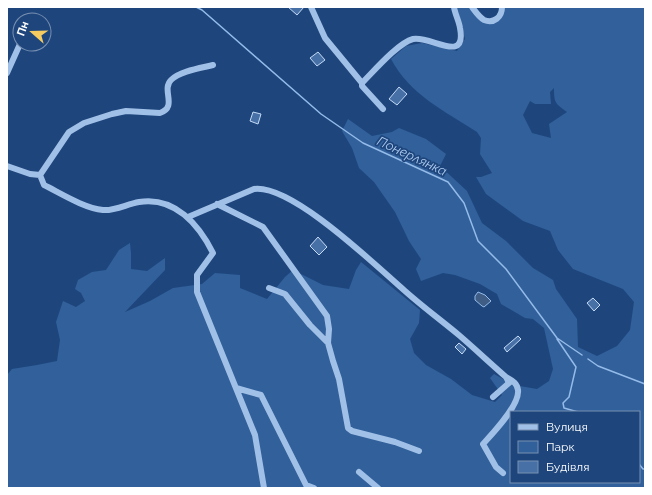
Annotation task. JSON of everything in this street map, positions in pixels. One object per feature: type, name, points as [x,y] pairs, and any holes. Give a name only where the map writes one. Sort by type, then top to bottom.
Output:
[{"type":"street","points":[[311,7],[325,38],[362,83],[362,86],[383,109]]},
{"type":"street","points":[[362,83],[403,43],[414,39],[425,39],[450,47],[455,47],[459,44],[461,39],[460,27],[454,7]]},
{"type":"street","points":[[472,7],[480,17],[485,20],[492,21],[497,19],[501,14],[502,7]]},
{"type":"street","points":[[7,73],[16,52]]},
{"type":"street","points":[[40,175],[69,132],[84,123],[126,111],[164,112],[167,108],[169,100],[167,88],[171,80],[184,73],[213,65]]},
{"type":"street","points":[[7,166],[30,174],[40,175]]},
{"type":"street","points":[[40,175],[44,186],[94,208],[105,210],[134,203],[155,201],[178,209],[198,228],[213,253],[197,275],[197,292],[254,435],[264,488]]},
{"type":"street","points":[[188,217],[245,192],[261,188],[267,189],[292,201],[313,214],[365,255],[506,377],[515,382],[518,390],[517,398],[504,421],[482,444],[496,467],[503,474]]},
{"type":"street","points":[[217,204],[263,227],[328,316],[328,343],[332,362],[339,379],[348,428],[419,451]]},
{"type":"street","points":[[269,288],[285,294],[310,325],[328,343]]},
{"type":"street","points":[[493,397],[509,383],[506,377]]},
{"type":"street","points":[[236,388],[261,394],[306,485],[314,488]]},
{"type":"street","points":[[359,472],[378,488]]},
{"type":"green space","points":[[457,7],[470,7],[480,21],[493,24],[501,18],[503,7],[645,7],[645,488],[7,488],[7,375],[12,369],[57,361],[60,340],[56,322],[63,301],[76,307],[85,301],[81,293],[75,289],[78,280],[92,272],[106,270],[119,250],[130,243],[131,269],[147,271],[165,258],[165,270],[125,312],[150,301],[173,288],[202,284],[215,273],[240,275],[240,288],[267,299],[285,277],[293,270],[323,285],[349,289],[356,270],[361,262],[420,310],[419,323],[410,339],[414,353],[426,365],[451,379],[472,395],[495,402],[502,395],[490,378],[494,374],[514,385],[537,389],[549,381],[553,369],[544,328],[533,319],[525,318],[501,304],[497,294],[480,284],[455,275],[443,273],[421,281],[416,269],[421,259],[409,241],[395,212],[374,182],[359,168],[352,148],[342,131],[348,119],[372,136],[392,132],[399,128],[426,139],[446,154],[440,166],[467,191],[482,223],[506,241],[533,268],[553,280],[556,289],[577,319],[578,347],[597,356],[617,346],[630,330],[634,302],[623,289],[573,269],[558,250],[550,231],[523,221],[486,194],[476,177],[481,177],[492,173],[480,154],[481,138],[477,132],[429,101],[418,92],[399,71],[391,59],[406,46],[422,43],[457,51],[465,39]],"holes":[[[554,88],[554,97],[560,107],[567,112],[549,124],[551,138],[532,133],[523,115],[530,101],[535,104],[551,104],[550,92]]]},
{"type":"shaded area","points":[[478,292],[485,295],[491,301],[484,307],[475,300],[475,296]]},
{"type":"building","points":[[288,7],[304,7],[297,15]]},
{"type":"building","points":[[318,52],[325,60],[317,66],[310,58]]},
{"type":"building","points":[[399,87],[407,94],[397,105],[389,99]]},
{"type":"building","points":[[253,112],[261,114],[258,124],[250,121]]},
{"type":"building","points":[[318,237],[327,247],[319,255],[310,246]]},
{"type":"building","points":[[593,298],[600,305],[594,311],[587,303]]},
{"type":"building","points":[[518,336],[521,339],[507,352],[504,348]]},
{"type":"building","points":[[459,343],[466,349],[462,354],[455,347]]},
{"type":"waterway","name":"Понерлянка","points":[[196,7],[202,10],[321,114],[363,143],[448,182],[464,203],[478,241],[506,269],[557,338],[582,355]]},
{"type":"waterway","points":[[557,339],[576,367],[569,397],[563,403],[564,408],[574,411]]},
{"type":"waterway","name":"Понерлянка","points":[[588,359],[598,366],[645,384]]},
{"type":"waterway","points":[[640,465],[645,469]]}]
